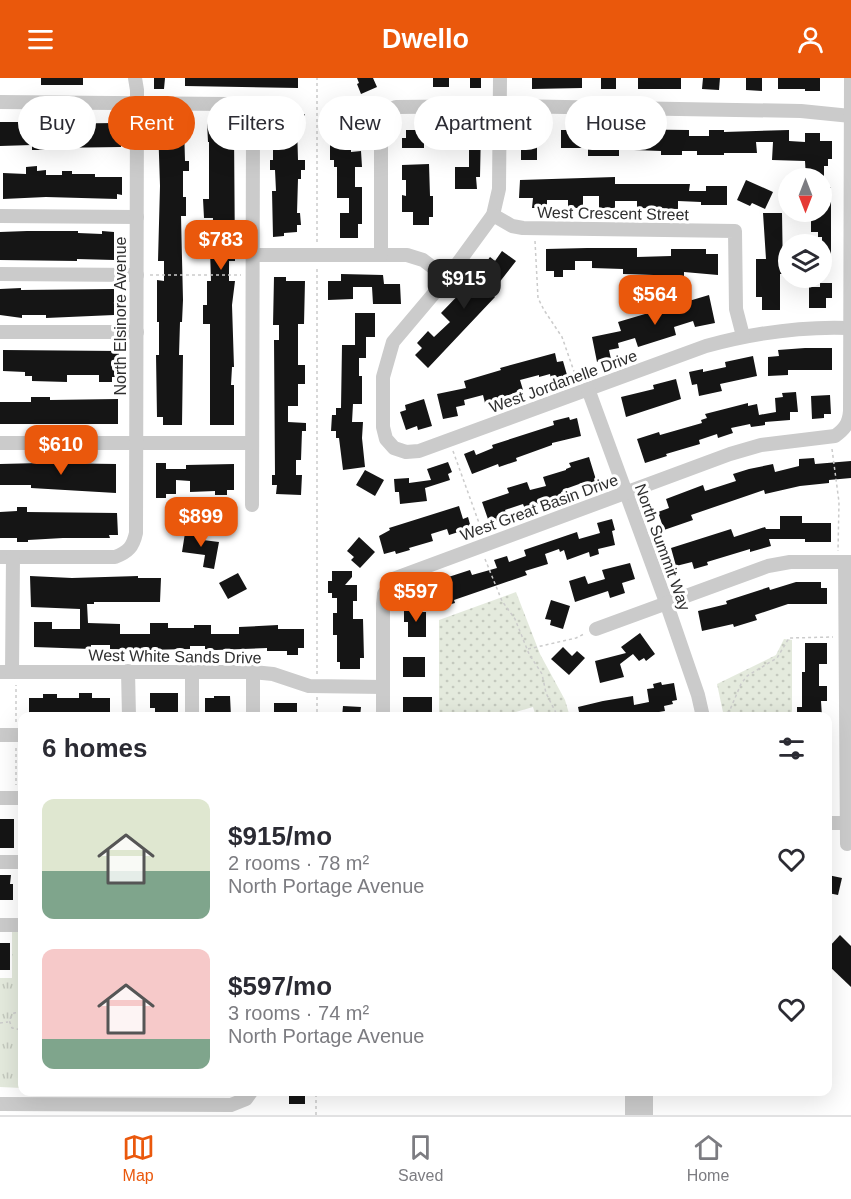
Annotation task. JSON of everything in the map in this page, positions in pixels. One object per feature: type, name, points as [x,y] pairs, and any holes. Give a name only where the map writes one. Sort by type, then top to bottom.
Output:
[{"type":"street","name":"North Elsinore Avenue","points":[[135,78],[136,96]]},
{"type":"street","points":[[500,78],[501,96]]},
{"type":"street","points":[[850,328],[851,78]]},
{"type":"street","points":[[0,102],[108,103]]},
{"type":"street","points":[[195,104],[228,104],[245,111],[253,128],[252,505]]},
{"type":"street","points":[[381,255],[381,123],[387,111],[396,107],[414,107]]},
{"type":"street","points":[[553,107],[801,111],[851,116]]},
{"type":"street","name":"North Elsinore Avenue","points":[[7,557],[114,557],[127,553],[133,544],[136,533],[137,150]]},
{"type":"street","points":[[253,255],[407,255],[423,260],[447,278],[493,215],[499,189],[500,150]]},
{"type":"street","name":"West Crescent Street","points":[[493,215],[512,226],[523,228],[735,231],[736,309],[743,336]]},
{"type":"street","points":[[0,216],[137,217]]},
{"type":"street","points":[[0,274],[137,275]]},
{"type":"street","name":"West Jordanelle Drive","points":[[447,278],[393,342],[387,359],[383,377],[383,427],[386,439],[394,448],[406,452],[419,451],[583,386],[706,346],[743,336],[796,328],[850,328]]},
{"type":"street","name":"West Great Basin Drive","points":[[383,687],[383,604],[388,584],[400,575],[761,445],[835,436],[843,431],[849,421],[850,328]]},
{"type":"street","points":[[0,332],[137,332]]},
{"type":"street","name":"North Summit Way","points":[[583,386],[626,492],[666,602],[702,712]]},
{"type":"street","points":[[0,443],[252,443]]},
{"type":"street","points":[[7,557],[9,672]]},
{"type":"street","points":[[596,628],[768,566],[790,562],[845,559],[849,823],[847,844]]},
{"type":"street","points":[[128,671],[129,712]]},
{"type":"street","name":"West White Sands Drive","points":[[9,672],[252,672],[273,674],[316,686],[383,687]]},
{"type":"street","points":[[192,672],[192,712]]},
{"type":"street","points":[[252,672],[253,712]]},
{"type":"street","points":[[383,687],[383,712]]},
{"type":"street","points":[[0,735],[18,735]]},
{"type":"street","points":[[0,798],[18,798]]},
{"type":"street","points":[[832,823],[849,823]]},
{"type":"street","points":[[0,862],[18,862]]},
{"type":"street","points":[[0,925],[18,925]]},
{"type":"street","points":[[0,1104],[131,1098],[193,1098],[231,1105],[248,1096]]},
{"type":"street","points":[[632,1096],[632,1115]]},
{"type":"street","points":[[646,1096],[646,1115]]},
{"type":"path","points":[[317,78],[317,712]]},
{"type":"path","points":[[534,237],[538,298],[562,337],[583,386]]},
{"type":"path","points":[[137,275],[253,274]]},
{"type":"path","points":[[449,440],[498,593],[515,619],[527,649],[542,674],[546,693],[556,712]]},
{"type":"path","points":[[832,448],[845,559]]},
{"type":"path","points":[[527,649],[576,638],[596,628]]},
{"type":"path","points":[[729,712],[747,676],[777,658],[789,638],[846,637]]},
{"type":"path","points":[[9,672],[18,729]]},
{"type":"path","points":[[18,1011],[12,1014],[9,1022],[10,1026],[18,1030]]},
{"type":"path","points":[[0,1023],[9,1022]]},
{"type":"path","points":[[316,1096],[316,1115]]},
{"type":"green space","points":[[516,592],[540,654],[565,700],[569,712],[534,712],[533,707],[516,712],[439,712],[439,620]]},
{"type":"green space","points":[[784,639],[792,640],[792,712],[723,712],[717,684],[776,655]]},
{"type":"green space","points":[[12,931],[18,931],[18,1088],[0,1087],[0,978],[12,978]]},
{"type":"building","points":[[41,78],[83,78],[83,85],[41,85]]},
{"type":"building","points":[[154,78],[165,78],[164,89],[154,89]]},
{"type":"building","points":[[185,78],[298,78],[298,88],[185,86]]},
{"type":"building","points":[[357,78],[373,78],[377,87],[361,94]]},
{"type":"building","points":[[433,78],[449,78],[449,87],[433,87]]},
{"type":"building","points":[[470,78],[481,78],[481,88],[470,88]]},
{"type":"building","points":[[532,78],[582,78],[582,88],[532,89]]},
{"type":"building","points":[[601,78],[616,78],[616,89],[601,89]]},
{"type":"building","points":[[638,78],[681,78],[681,89],[638,89]]},
{"type":"building","points":[[703,78],[720,78],[719,90],[702,89]]},
{"type":"building","points":[[746,78],[762,78],[762,91],[746,90]]},
{"type":"building","points":[[778,78],[820,78],[820,91],[778,89]]},
{"type":"building","points":[[0,122],[18,122],[18,145],[0,146]]},
{"type":"building","points":[[96,123],[108,123],[108,147],[96,147]]},
{"type":"building","points":[[406,130],[414,130],[414,148],[402,148],[402,138],[406,138]]},
{"type":"building","points":[[561,130],[565,130],[565,148],[561,148]]},
{"type":"building","points":[[667,130],[689,130],[689,136],[709,136],[709,130],[724,130],[724,132],[789,130],[789,141],[805,142],[805,133],[820,133],[820,141],[832,141],[832,159],[828,159],[828,166],[824,168],[805,168],[805,161],[772,160],[773,142],[756,142],[757,153],[697,155],[697,151],[682,151],[682,155],[661,155],[661,151],[634,150],[667,150]]},
{"type":"building","points":[[159,150],[185,150],[185,161],[189,161],[189,171],[183,171],[186,216],[181,216],[183,300],[179,355],[183,355],[182,425],[163,425],[163,417],[157,417],[156,355],[159,355],[159,322],[157,322],[157,280],[164,281],[164,261],[158,261]]},
{"type":"building","points":[[209,150],[234,150],[235,261],[229,261],[229,281],[235,281],[232,305],[234,367],[232,367],[231,385],[234,385],[234,425],[210,425],[210,324],[203,324],[203,305],[207,305],[207,281],[211,281],[210,250],[212,250],[213,218],[204,218],[203,199],[209,199]]},
{"type":"building","points":[[273,150],[298,150],[298,160],[305,160],[305,170],[301,170],[301,179],[298,179],[297,213],[300,213],[301,225],[297,225],[297,232],[273,237],[272,191],[276,191],[275,170],[270,170],[270,160],[273,160]]},
{"type":"building","points":[[330,150],[361,151],[362,167],[355,167],[355,187],[362,187],[362,224],[358,224],[358,238],[340,238],[340,213],[349,213],[349,198],[337,198],[337,167],[334,167],[334,160],[330,160]]},
{"type":"building","points":[[469,150],[481,150],[480,177],[476,177],[477,189],[455,189],[455,167],[469,167]]},
{"type":"building","points":[[521,150],[537,150],[537,160],[521,160]]},
{"type":"building","points":[[588,150],[619,150],[619,156],[588,156]]},
{"type":"building","points":[[429,164],[433,217],[429,217],[429,225],[413,225],[413,212],[402,212],[402,195],[406,196],[406,180],[402,180],[402,165]]},
{"type":"building","points":[[37,166],[37,171],[46,170],[46,175],[62,175],[62,171],[72,171],[72,174],[95,174],[95,177],[122,177],[122,195],[117,194],[117,199],[46,197],[3,199],[3,173],[26,174],[26,167]]},
{"type":"building","points":[[615,177],[615,184],[690,184],[689,191],[706,191],[706,186],[727,186],[727,205],[701,205],[701,202],[678,201],[678,209],[637,208],[637,201],[615,201],[615,208],[599,208],[599,196],[583,196],[583,208],[568,208],[568,200],[547,200],[547,208],[532,208],[533,198],[519,198],[520,180]]},
{"type":"building","points":[[746,180],[773,192],[765,209],[737,200]]},
{"type":"building","points":[[763,213],[778,213],[778,222],[782,222],[782,234],[778,234],[780,310],[762,310],[762,297],[756,297],[756,259],[766,259]]},
{"type":"building","points":[[811,222],[831,222],[831,234],[811,232]]},
{"type":"building","points":[[78,231],[78,233],[102,234],[102,231],[114,232],[114,260],[0,260],[0,232]]},
{"type":"building","points":[[637,248],[637,257],[671,256],[671,249],[706,249],[706,254],[718,254],[718,275],[684,272],[684,276],[623,274],[623,269],[592,268],[592,261],[575,261],[575,270],[563,270],[563,277],[554,277],[554,271],[546,271],[546,249]]},
{"type":"building","points":[[502,251],[516,261],[491,293],[495,297],[428,368],[415,355],[422,348],[417,343],[428,331],[434,337],[450,322],[441,313],[469,284],[475,290],[490,274],[482,268],[490,257],[495,261]]},
{"type":"building","points":[[341,274],[383,275],[384,284],[400,284],[401,304],[373,304],[372,287],[353,287],[353,299],[328,300],[328,281],[341,281]]},
{"type":"building","points":[[274,277],[286,277],[286,281],[305,281],[304,324],[298,324],[298,365],[305,365],[305,384],[298,384],[298,406],[288,406],[288,422],[306,423],[306,431],[302,431],[301,460],[296,460],[296,475],[302,475],[301,495],[276,494],[277,485],[272,485],[272,475],[275,475],[274,340],[279,340],[279,325],[273,325]]},
{"type":"building","points":[[21,288],[21,290],[114,289],[114,315],[46,318],[46,315],[22,315],[22,318],[0,315],[0,289]]},
{"type":"building","points":[[809,288],[832,288],[832,298],[826,298],[826,308],[809,308]]},
{"type":"building","points":[[709,295],[715,323],[695,327],[693,321],[674,327],[676,335],[638,347],[635,338],[618,343],[619,348],[609,350],[611,359],[597,362],[592,337],[621,331],[618,322]]},
{"type":"building","points":[[355,313],[375,313],[375,337],[366,337],[366,358],[359,358],[359,376],[362,376],[362,404],[353,404],[352,422],[363,422],[365,467],[343,470],[339,438],[336,438],[336,431],[331,431],[332,415],[336,415],[336,408],[341,408],[342,345],[355,345]]},
{"type":"building","points":[[832,348],[832,370],[788,370],[788,375],[768,376],[768,357],[779,356],[778,350]]},
{"type":"building","points":[[3,350],[119,351],[118,377],[112,377],[112,382],[99,382],[99,375],[67,375],[67,382],[32,381],[32,376],[25,376],[25,372],[3,371]]},
{"type":"building","points":[[555,353],[557,362],[563,361],[567,375],[551,379],[550,374],[539,377],[539,375],[520,380],[523,390],[485,403],[483,395],[464,400],[465,405],[456,407],[458,416],[443,419],[437,394],[466,388],[464,381],[501,370],[500,368]]},
{"type":"building","points":[[753,356],[757,376],[720,384],[722,391],[699,396],[697,384],[692,385],[689,372],[703,369],[703,372],[726,367],[725,362]]},
{"type":"building","points":[[676,379],[681,399],[626,417],[621,397],[654,389],[653,385]]},
{"type":"building","points":[[796,392],[798,412],[790,412],[790,420],[731,428],[733,433],[718,438],[717,434],[699,440],[700,444],[645,463],[637,439],[702,423],[701,420],[707,418],[705,414],[748,403],[748,406],[757,404],[759,415],[776,412],[775,398],[783,397],[782,393]]},
{"type":"building","points":[[830,395],[831,414],[824,414],[824,418],[812,419],[811,396]]},
{"type":"building","points":[[31,397],[50,397],[50,400],[118,399],[118,424],[0,424],[0,402],[31,402]]},
{"type":"building","points":[[424,399],[432,426],[418,430],[417,426],[406,430],[400,412],[406,410],[405,405]]},
{"type":"building","points":[[569,417],[570,420],[577,418],[581,436],[552,443],[552,445],[516,458],[517,461],[499,467],[498,464],[472,474],[464,454],[474,450],[476,455],[493,448],[492,445],[554,425],[553,421]]},
{"type":"building","points":[[589,457],[597,483],[583,487],[582,483],[568,488],[561,492],[562,496],[525,509],[523,504],[505,510],[508,518],[489,522],[482,502],[509,493],[507,488],[527,482],[530,490],[546,486],[543,477],[566,470],[571,467],[569,463]]},
{"type":"building","points":[[814,458],[815,464],[851,461],[851,478],[829,480],[829,483],[800,486],[765,494],[764,490],[691,515],[693,520],[664,530],[658,512],[669,508],[666,499],[703,485],[705,491],[736,481],[733,474],[749,469],[773,464],[775,472],[799,466],[799,459]]},
{"type":"building","points":[[448,462],[452,472],[448,474],[450,480],[425,488],[427,501],[400,504],[399,492],[395,492],[394,479],[409,478],[409,483],[431,480],[427,469]]},
{"type":"building","points":[[156,463],[166,463],[166,469],[186,469],[186,465],[234,464],[234,490],[227,490],[227,495],[215,495],[215,491],[190,492],[190,481],[176,480],[176,494],[166,494],[166,498],[156,498]]},
{"type":"building","points":[[0,464],[116,464],[116,493],[31,488],[31,485],[0,485]]},
{"type":"building","points":[[365,470],[384,480],[375,496],[356,485]]},
{"type":"building","points":[[459,506],[463,519],[468,517],[471,528],[449,535],[447,529],[431,534],[433,541],[396,554],[395,551],[384,554],[379,536],[390,530],[389,528]]},
{"type":"building","points":[[17,507],[27,507],[27,512],[117,513],[118,535],[109,535],[110,538],[63,538],[28,540],[28,542],[17,542],[17,538],[0,538],[0,512],[17,511]]},
{"type":"building","points":[[780,516],[802,516],[802,523],[831,523],[831,542],[769,539],[771,546],[750,552],[750,549],[707,562],[708,565],[694,569],[692,562],[676,566],[671,548],[731,529],[734,537],[765,527],[766,529],[780,529]]},
{"type":"building","points":[[612,519],[615,545],[598,549],[599,554],[590,557],[589,552],[567,560],[564,550],[560,552],[559,549],[545,554],[548,564],[525,571],[527,575],[454,600],[455,603],[430,610],[426,592],[435,590],[433,582],[470,570],[472,575],[497,568],[494,560],[507,556],[509,562],[526,556],[524,550],[577,532],[579,539],[600,533],[597,523]]},
{"type":"building","points":[[196,529],[205,530],[203,540],[219,542],[214,569],[203,567],[205,555],[182,552],[185,533],[195,535]]},
{"type":"building","points":[[359,537],[375,552],[360,568],[351,560],[354,557],[347,551]]},
{"type":"building","points":[[630,563],[635,579],[622,583],[625,593],[610,598],[608,591],[575,602],[569,581],[585,576],[588,584],[605,579],[602,570]]},
{"type":"building","points":[[332,571],[352,571],[352,577],[345,585],[357,585],[357,601],[353,601],[353,619],[363,619],[364,658],[360,658],[360,669],[340,669],[340,662],[337,662],[337,635],[333,635],[333,613],[337,613],[337,598],[332,598],[332,593],[328,593],[328,581],[332,581]]},
{"type":"building","points":[[238,573],[247,589],[228,599],[219,583]]},
{"type":"building","points":[[30,576],[161,578],[160,602],[94,602],[94,604],[87,604],[88,623],[120,624],[120,634],[150,634],[150,623],[168,623],[168,628],[194,628],[194,625],[211,625],[211,634],[239,634],[239,627],[278,625],[278,629],[304,629],[304,648],[298,648],[298,655],[287,655],[287,651],[267,651],[267,648],[216,650],[205,649],[205,646],[190,646],[190,649],[145,650],[110,649],[110,645],[91,645],[91,649],[34,647],[34,622],[52,622],[52,629],[80,629],[80,609],[31,607]]},
{"type":"building","points":[[796,582],[821,582],[821,588],[827,588],[827,604],[788,604],[755,615],[757,620],[734,627],[733,624],[702,631],[698,611],[727,604],[726,601],[769,587],[770,590]]},
{"type":"building","points":[[551,600],[570,606],[563,629],[550,625],[551,620],[545,619]]},
{"type":"building","points":[[404,608],[414,608],[414,612],[426,612],[426,637],[408,637],[408,622],[404,622]]},
{"type":"building","points":[[640,633],[655,654],[646,661],[644,658],[639,661],[633,654],[620,664],[624,677],[600,683],[595,661],[626,653],[621,647]]},
{"type":"building","points":[[805,643],[827,643],[827,664],[819,664],[819,686],[827,686],[827,701],[821,701],[822,712],[797,712],[797,707],[802,707],[802,672],[805,672]]},
{"type":"building","points":[[563,647],[572,656],[577,651],[585,658],[569,675],[551,659]]},
{"type":"building","points":[[403,657],[425,657],[425,677],[403,677]]},
{"type":"building","points":[[674,683],[677,700],[672,701],[673,704],[664,706],[665,711],[579,712],[578,707],[633,696],[634,705],[649,702],[647,689],[654,688],[653,684]]},
{"type":"building","points":[[79,693],[92,693],[92,698],[110,698],[110,712],[29,712],[29,698],[43,698],[43,694],[57,694],[57,698],[79,698]]},
{"type":"building","points":[[150,693],[178,693],[178,712],[155,712],[155,708],[150,708]]},
{"type":"building","points":[[214,696],[230,696],[231,712],[205,712],[205,698],[214,698]]},
{"type":"building","points":[[403,697],[432,697],[432,712],[403,712]]},
{"type":"building","points":[[274,703],[297,703],[297,712],[274,712]]},
{"type":"building","points":[[343,706],[361,707],[360,712],[342,712]]},
{"type":"building","points":[[0,819],[14,819],[14,848],[0,848]]},
{"type":"building","points":[[0,875],[11,875],[13,900],[0,900]]},
{"type":"building","points":[[832,876],[842,878],[838,895],[832,894]]},
{"type":"building","points":[[840,935],[851,946],[851,987],[832,969],[832,944]]},
{"type":"building","points":[[0,943],[10,943],[10,970],[0,970]]},
{"type":"building","points":[[289,1096],[305,1096],[305,1104],[289,1104]]}]
